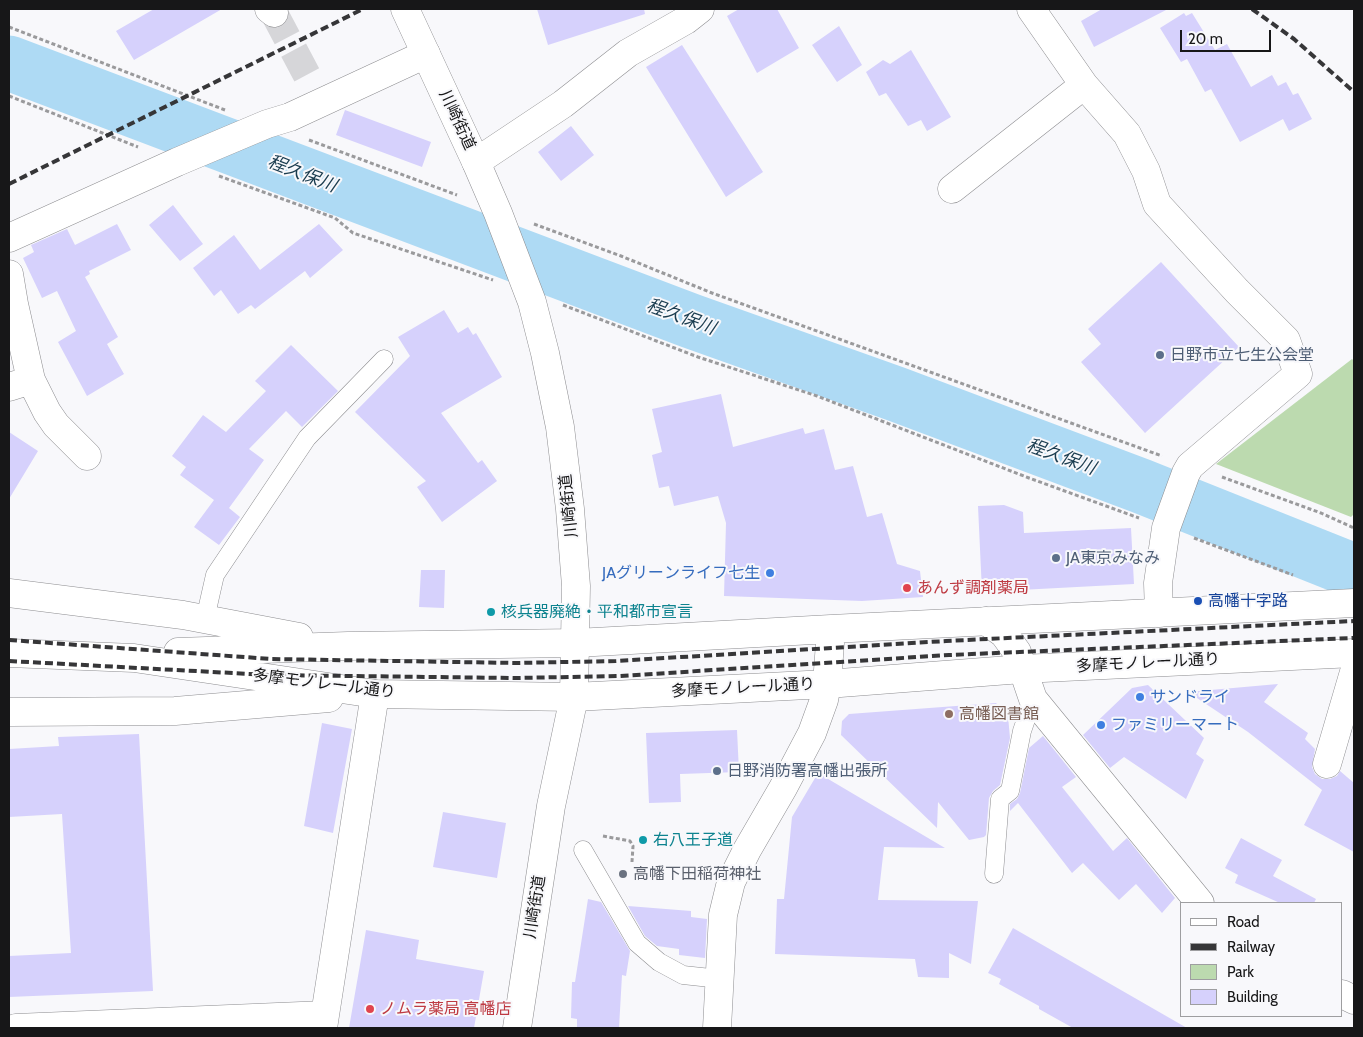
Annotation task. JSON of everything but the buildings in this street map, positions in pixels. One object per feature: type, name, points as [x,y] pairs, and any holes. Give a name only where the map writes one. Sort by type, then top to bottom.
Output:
[{"type":"main road","name":"川崎街道","points":[[406,9],[498,213],[532,302],[543,344],[560,427],[570,509],[576,586],[574,697],[551,806],[517,1028]]},
{"type":"main road","points":[[476,162],[563,104],[628,53],[686,20],[700,9]]},
{"type":"main road","points":[[1031,9],[1084,85],[1126,134],[1146,171],[1156,204],[1286,340],[1298,374],[1188,469],[1168,523],[1158,583],[1159,613]]},
{"type":"main road","points":[[9,238],[177,162],[267,124],[290,117],[314,92],[426,54]]},
{"type":"main road","points":[[952,189],[1084,85]]},
{"type":"main road","points":[[9,274],[14,304],[20,384],[47,412],[56,425],[87,456]]},
{"type":"main road","points":[[9,593],[205,619],[348,646]]},
{"type":"main road","name":"多摩モノレール通り","points":[[134,658],[183,651],[348,646],[576,643],[1354,603]]},
{"type":"main road","points":[[986,621],[1004,634],[1017,652],[1033,699],[1199,902]]},
{"type":"main road","points":[[717,1028],[722,915],[732,882],[747,850],[784,788],[812,733],[828,684],[831,629]]},
{"type":"main road","name":"多摩モノレール通り","points":[[9,653],[134,658],[375,694],[574,697],[828,684],[1022,669],[1354,653]]},
{"type":"main road","points":[[1327,764],[1354,672]]},
{"type":"main road","points":[[9,712],[175,711],[375,694],[324,1021],[16,1028]]},
{"type":"lane","points":[[205,619],[215,575],[307,438],[384,359]]},
{"type":"lane","points":[[994,874],[1000,799],[1010,791],[1022,731],[1033,699]]},
{"type":"lane","points":[[583,850],[637,943],[659,962],[684,975],[720,979]]},
{"type":"path","points":[[9,96],[177,162],[335,218],[353,232],[496,282]]},
{"type":"path","points":[[526,221],[621,256],[712,293],[1188,469],[1320,513],[1354,528]]},
{"type":"path","points":[[562,305],[698,357],[816,396],[1029,478],[1168,523],[1294,576]]},
{"type":"path","points":[[596,835],[630,841],[634,846],[632,862]]},
{"type":"green space","points":[[1352,359],[1354,361],[1354,514],[1351,517],[1216,464]]},
{"type":"waterway","name":"程久保川","points":[[9,63],[691,321],[896,394],[1141,486],[1354,571]]},
{"type":"tunnel","points":[[274,13],[310,81]]},
{"type":"railway","points":[[9,184],[363,9]]},
{"type":"railway","points":[[1252,9],[1294,39],[1354,92]]},
{"type":"railway","points":[[9,640],[271,659],[516,663],[616,661],[946,641],[1354,621]]},
{"type":"railway","points":[[9,661],[269,675],[515,678],[620,676],[949,655],[1354,638]]},
{"type":"place","name":"日野市立七生公会堂","points":[[1160,355]]},
{"type":"place","name":"JA東京みなみ","points":[[1056,558]]},
{"type":"place","name":"JAグリーンライフ七生","points":[[770,573]]},
{"type":"place","name":"あんず調剤薬局","points":[[907,588]]},
{"type":"place","name":"高幡十字路","points":[[1198,601]]},
{"type":"place","name":"核兵器廃絶・平和都市宣言","points":[[491,612]]},
{"type":"place","name":"サンドライ","points":[[1140,697]]},
{"type":"place","name":"高幡図書館","points":[[949,714]]},
{"type":"place","name":"ファミリーマート","points":[[1101,725]]},
{"type":"place","name":"日野消防署高幡出張所","points":[[717,771]]},
{"type":"place","name":"右八王子道","points":[[643,840]]},
{"type":"place","name":"高幡下田稲荷神社","points":[[623,874]]},
{"type":"place","name":"ノムラ薬局 高幡店","points":[[370,1009]]}]
